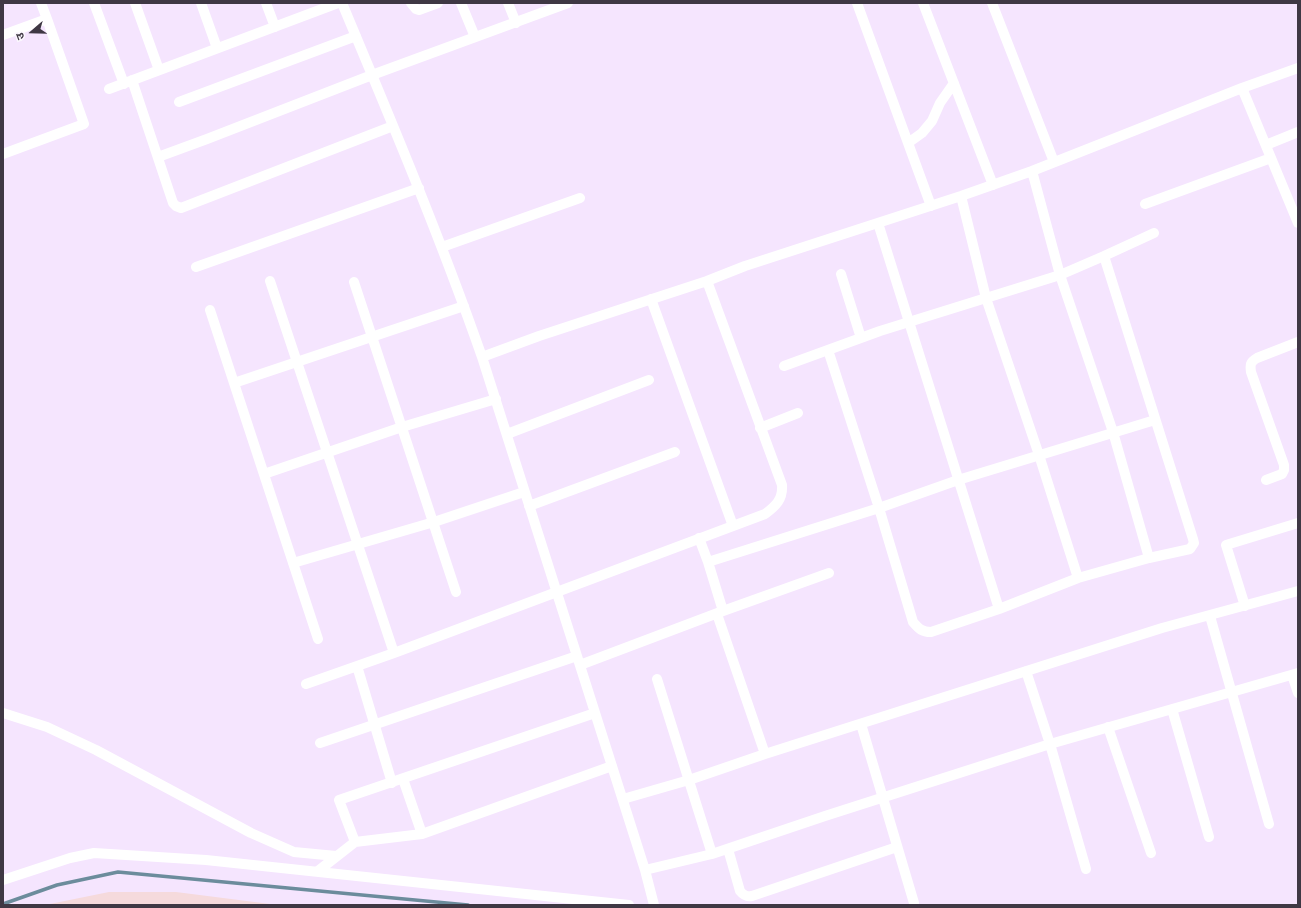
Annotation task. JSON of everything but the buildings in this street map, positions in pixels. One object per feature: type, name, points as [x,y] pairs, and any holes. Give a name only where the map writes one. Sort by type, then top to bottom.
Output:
[{"type":"street","points":[[3,154],[84,124],[41,3]]},
{"type":"street","points":[[94,3],[128,82],[158,157],[173,203],[176,206],[181,208],[393,126]]},
{"type":"street","points":[[135,3],[159,70]]},
{"type":"street","points":[[201,3],[217,48]]},
{"type":"street","points":[[266,3],[275,27]]},
{"type":"street","points":[[109,89],[338,3]]},
{"type":"street","points":[[342,3],[419,188],[482,357],[623,799],[654,905]]},
{"type":"street","points":[[412,3],[416,9],[419,10],[438,3]]},
{"type":"street","points":[[461,3],[474,37]]},
{"type":"street","points":[[508,3],[516,23]]},
{"type":"street","points":[[158,157],[372,75],[568,3]]},
{"type":"street","points":[[857,3],[931,206]]},
{"type":"street","points":[[923,3],[993,185]]},
{"type":"street","points":[[992,3],[1054,162]]},
{"type":"street","points":[[3,34],[47,19]]},
{"type":"street","points":[[179,102],[356,36]]},
{"type":"street","points":[[482,357],[539,336],[707,281],[745,266],[993,185],[1242,88],[1298,68]]},
{"type":"street","points":[[908,143],[922,134],[932,121],[940,102],[954,83]]},
{"type":"street","points":[[1242,88],[1297,218]]},
{"type":"street","points":[[1266,145],[1298,132]]},
{"type":"street","points":[[1145,204],[1271,158]]},
{"type":"street","points":[[1032,171],[1060,275],[1113,432],[1149,558]]},
{"type":"street","points":[[196,267],[419,188]]},
{"type":"street","points":[[961,196],[986,298],[1039,455],[1078,578]]},
{"type":"street","points":[[442,247],[580,198]]},
{"type":"street","points":[[878,223],[999,609]]},
{"type":"street","points":[[784,366],[861,338],[1060,275],[1154,233]]},
{"type":"street","points":[[828,350],[879,508],[913,622],[918,629],[924,632],[931,632],[999,609],[1078,578],[1190,548],[1194,543],[1104,256]]},
{"type":"street","points":[[841,274],[861,338]]},
{"type":"street","points":[[270,281],[394,653]]},
{"type":"street","points":[[306,684],[394,653],[765,514],[776,504],[783,492],[782,485],[707,281]]},
{"type":"street","points":[[354,282],[456,592]]},
{"type":"street","points":[[651,299],[733,526]]},
{"type":"street","points":[[234,383],[464,306]]},
{"type":"street","points":[[210,310],[318,639]]},
{"type":"street","points":[[1266,480],[1282,474],[1284,465],[1251,372],[1250,365],[1252,361],[1257,358],[1298,342]]},
{"type":"street","points":[[507,434],[649,380]]},
{"type":"street","points":[[264,474],[402,427],[496,399]]},
{"type":"street","points":[[760,428],[798,413]]},
{"type":"street","points":[[708,562],[879,508],[958,480],[1155,420]]},
{"type":"street","points":[[529,506],[675,452]]},
{"type":"street","points":[[293,563],[434,522],[524,492]]},
{"type":"street","points":[[1245,606],[1226,545],[1298,523]]},
{"type":"street","points":[[698,538],[708,562],[720,612],[765,754]]},
{"type":"street","points":[[320,744],[578,660],[829,574]]},
{"type":"street","points":[[623,799],[689,780],[765,754],[1162,628],[1298,591]]},
{"type":"street","points":[[1210,616],[1269,824]]},
{"type":"street","points":[[358,666],[392,783]]},
{"type":"street","points":[[1026,671],[1050,744],[1086,869]]},
{"type":"street","points":[[645,870],[712,854],[1050,744],[1295,674],[1298,693]]},
{"type":"street","points":[[657,679],[712,854]]},
{"type":"street","points":[[1172,709],[1209,837]]},
{"type":"street","points":[[3,713],[47,727],[96,750],[251,833],[294,852],[336,856]]},
{"type":"street","points":[[355,842],[339,800],[595,713]]},
{"type":"street","points":[[861,724],[914,903]]},
{"type":"street","points":[[1108,727],[1151,853]]},
{"type":"street","points":[[318,871],[355,842],[422,834],[612,766]]},
{"type":"street","points":[[403,779],[422,834]]},
{"type":"street","points":[[728,849],[740,891],[743,895],[748,897],[897,847]]},
{"type":"street","points":[[3,880],[70,858],[94,853],[206,860],[628,905]]},
{"type":"shaded area","points":[[109,892],[176,892],[278,905],[45,905]]},
{"type":"waterway","points":[[3,904],[57,885],[118,872],[468,905]]}]
